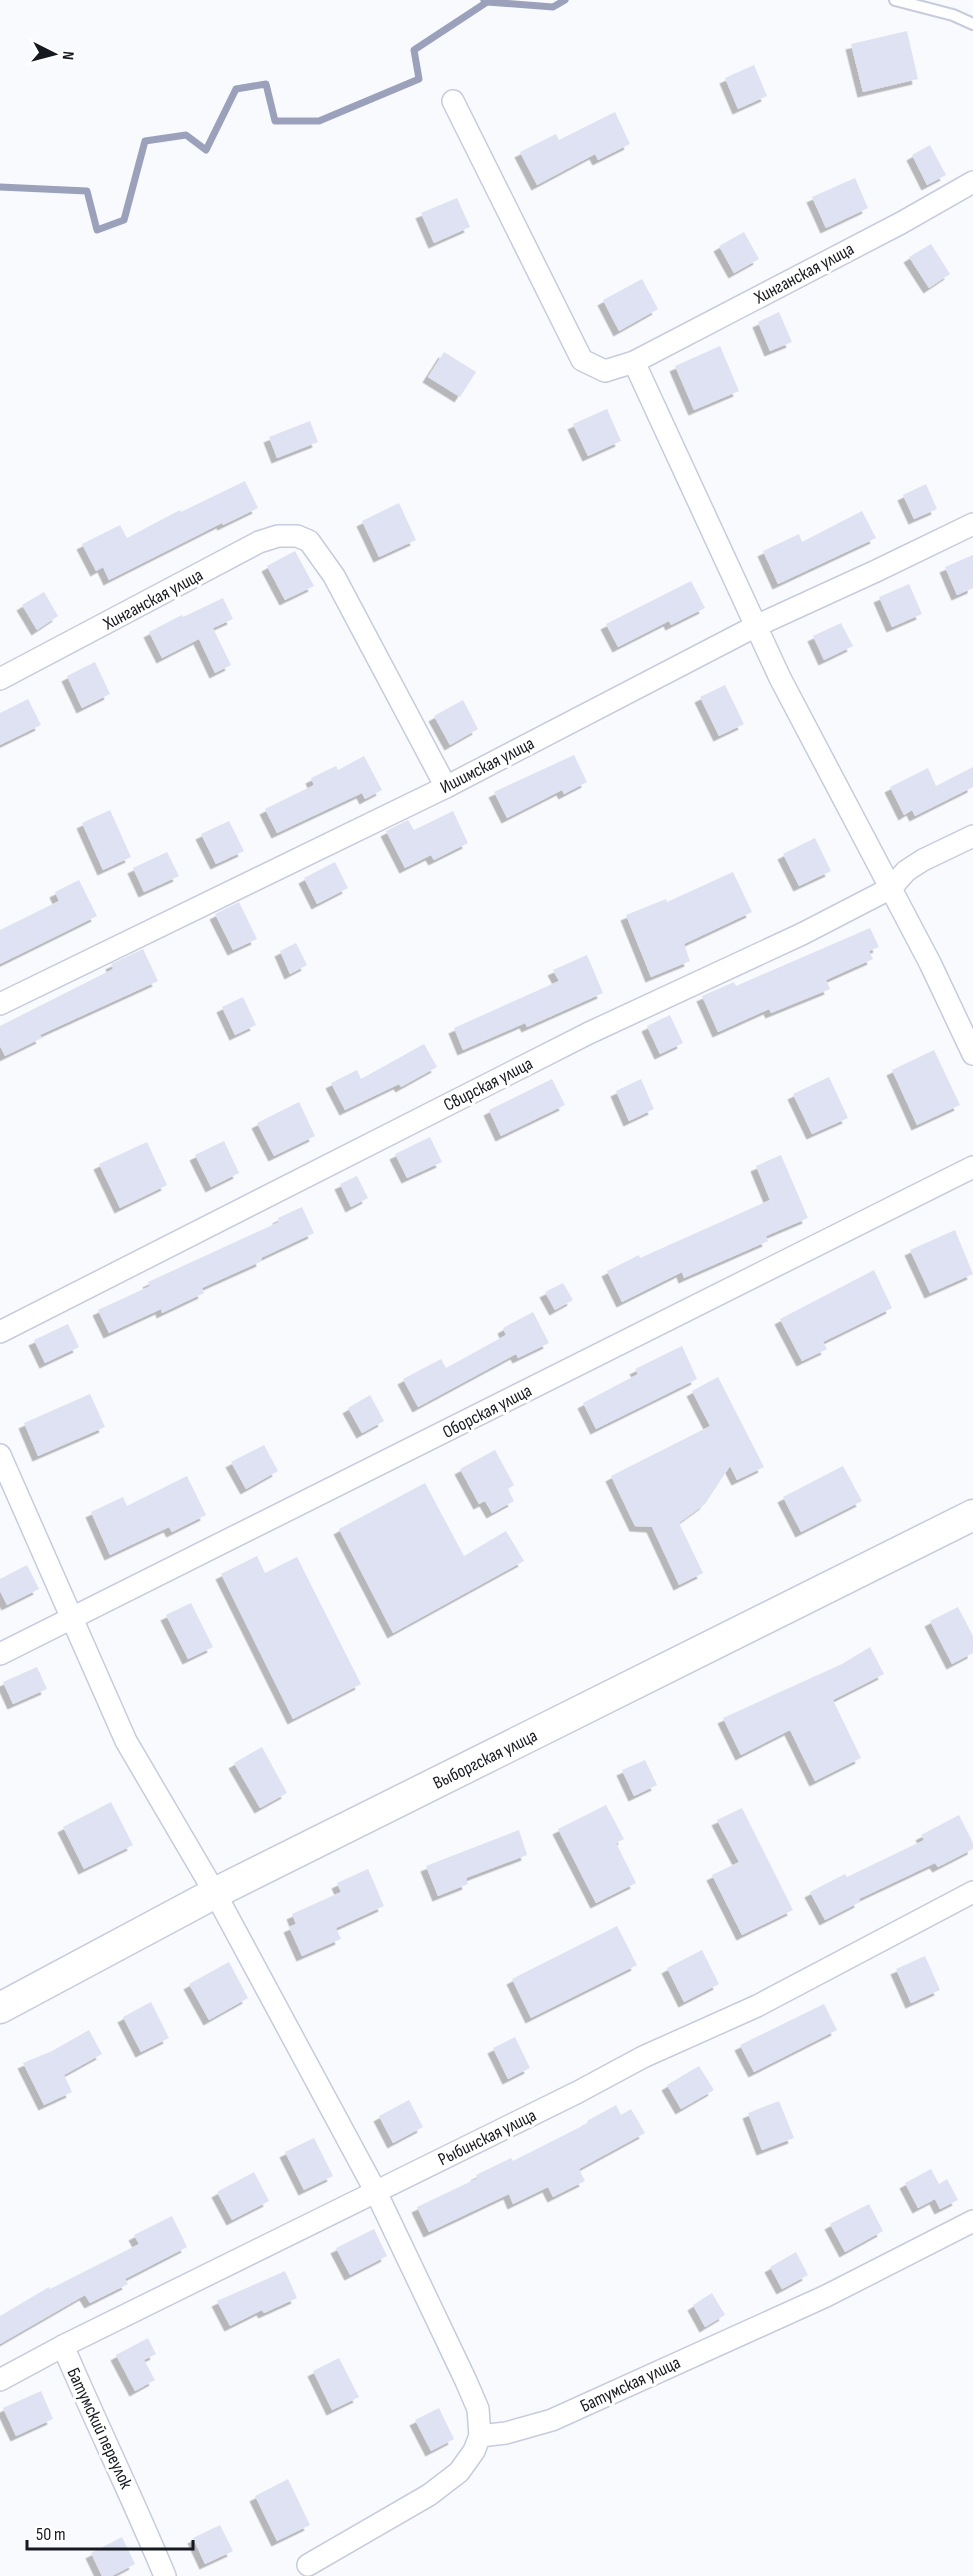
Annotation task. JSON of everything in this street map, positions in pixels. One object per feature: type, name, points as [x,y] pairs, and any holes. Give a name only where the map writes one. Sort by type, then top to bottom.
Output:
[{"type":"street","name":"Хинганская улица","points":[[453,101],[582,360],[605,371],[634,362],[901,223],[973,182]]},
{"type":"street","points":[[634,362],[780,678],[930,963],[973,1053]]},
{"type":"street","name":"Ишимская улица","points":[[0,1004],[446,787],[756,626],[876,572],[973,524]]},
{"type":"street","name":"Хинганская улица","points":[[0,679],[259,542],[278,536],[297,536],[309,541],[334,576],[446,787]]},
{"type":"street","name":"Свирская улица","points":[[0,1332],[589,1033],[802,934],[891,888],[906,872],[923,860],[973,836]]},
{"type":"street","name":"Оборская улица","points":[[0,1654],[973,1167]]},
{"type":"street","points":[[0,1455],[126,1741],[215,1893],[376,2192],[478,2409],[480,2436],[474,2451],[459,2472],[429,2495],[308,2565]]},
{"type":"street","name":"Выборгская улица","points":[[0,2008],[215,1893],[973,1515]]},
{"type":"street","name":"Рыбинская улица","points":[[0,2380],[63,2346],[643,2057],[757,2006],[973,1892]]},
{"type":"street","name":"Батумская улица","points":[[480,2436],[513,2431],[552,2420],[825,2296],[973,2221]]},
{"type":"street","name":"Батумский переулок","points":[[63,2346],[94,2420],[124,2478],[165,2576]]},
{"type":"lane","points":[[895,0],[953,15],[973,24]]},
{"type":"building","points":[[907,31],[918,79],[863,92],[851,44]]},
{"type":"building","points":[[754,65],[767,96],[738,109],[725,78]]},
{"type":"building","points":[[615,112],[630,144],[598,160],[595,154],[537,185],[520,152],[556,134],[559,140]]},
{"type":"building","points":[[930,145],[946,175],[927,185],[912,155]]},
{"type":"building","points":[[855,178],[868,208],[826,228],[812,197]]},
{"type":"building","points":[[457,198],[470,227],[434,243],[421,213]]},
{"type":"building","points":[[744,232],[759,259],[734,273],[719,246]]},
{"type":"building","points":[[931,244],[950,274],[929,288],[909,257]]},
{"type":"building","points":[[642,279],[658,309],[619,331],[603,300]]},
{"type":"building","points":[[779,312],[792,342],[770,351],[758,322]]},
{"type":"building","points":[[720,346],[739,391],[694,410],[675,366]]},
{"type":"building","points":[[444,352],[476,372],[460,397],[428,377]]},
{"type":"building","points":[[607,409],[621,441],[588,456],[573,424]]},
{"type":"building","points":[[310,421],[318,442],[277,458],[269,437]]},
{"type":"building","points":[[245,481],[258,508],[223,525],[222,523],[109,580],[103,567],[96,571],[82,544],[120,525],[127,538],[180,510],[181,512]]},
{"type":"building","points":[[926,484],[937,509],[914,519],[903,495]]},
{"type":"building","points":[[399,503],[416,540],[379,557],[362,521]]},
{"type":"building","points":[[862,511],[876,538],[778,584],[763,551],[799,534],[802,542]]},
{"type":"building","points":[[295,551],[314,586],[285,600],[267,566]]},
{"type":"building","points":[[973,555],[973,588],[957,595],[945,567]]},
{"type":"building","points":[[691,581],[705,608],[671,625],[669,621],[618,647],[606,624]]},
{"type":"building","points":[[909,584],[922,614],[892,627],[879,597]]},
{"type":"building","points":[[44,592],[58,616],[37,630],[22,605]]},
{"type":"building","points":[[223,598],[233,619],[213,628],[231,665],[215,673],[199,639],[162,658],[149,632]]},
{"type":"building","points":[[841,623],[853,646],[824,660],[813,636]]},
{"type":"building","points":[[95,662],[110,694],[82,708],[67,676]]},
{"type":"building","points":[[725,685],[744,724],[719,736],[700,697]]},
{"type":"building","points":[[28,699],[41,725],[0,745],[0,713]]},
{"type":"building","points":[[463,700],[478,729],[450,745],[434,716]]},
{"type":"building","points":[[574,755],[587,782],[564,794],[562,790],[507,818],[494,792]]},
{"type":"building","points":[[364,756],[382,790],[365,799],[362,793],[277,833],[265,809],[314,785],[311,778],[336,766],[338,770]]},
{"type":"building","points":[[973,767],[973,787],[915,816],[912,810],[904,815],[890,787],[928,768],[936,786]]},
{"type":"building","points":[[110,810],[131,857],[103,870],[82,823]]},
{"type":"building","points":[[453,811],[468,843],[434,860],[431,855],[405,868],[386,831],[408,820],[414,830]]},
{"type":"building","points":[[229,821],[244,851],[216,864],[201,834]]},
{"type":"building","points":[[815,838],[831,871],[799,886],[783,854]]},
{"type":"building","points":[[167,852],[179,876],[144,892],[133,868]]},
{"type":"building","points":[[335,862],[348,888],[317,904],[304,878]]},
{"type":"building","points":[[733,872],[752,912],[684,944],[690,961],[651,977],[626,915],[666,899],[667,902]]},
{"type":"building","points":[[79,880],[97,916],[0,964],[0,930],[59,901],[55,892]]},
{"type":"building","points":[[239,902],[257,939],[233,950],[215,914]]},
{"type":"building","points":[[870,928],[879,947],[869,951],[873,959],[826,980],[830,989],[771,1013],[769,1009],[718,1032],[702,996],[734,982],[736,986]]},
{"type":"building","points":[[296,943],[307,965],[290,974],[280,951]]},
{"type":"building","points":[[143,949],[158,981],[40,1035],[42,1038],[5,1056],[0,1046],[0,1026],[113,969],[111,964]]},
{"type":"building","points":[[587,955],[603,993],[527,1027],[525,1023],[463,1050],[454,1028],[559,981],[553,970]]},
{"type":"building","points":[[243,997],[256,1025],[235,1035],[222,1007]]},
{"type":"building","points":[[670,1015],[683,1043],[660,1054],[647,1026]]},
{"type":"building","points":[[424,1044],[437,1067],[401,1087],[399,1084],[345,1110],[331,1083],[357,1070],[361,1079]]},
{"type":"building","points":[[934,1050],[960,1105],[917,1125],[892,1070]]},
{"type":"building","points":[[829,1077],[848,1118],[812,1134],[793,1094]]},
{"type":"building","points":[[552,1079],[565,1105],[501,1136],[489,1110]]},
{"type":"building","points":[[641,1079],[654,1109],[629,1121],[616,1091]]},
{"type":"building","points":[[299,1102],[315,1136],[274,1156],[257,1123]]},
{"type":"building","points":[[430,1137],[442,1162],[407,1178],[395,1154]]},
{"type":"building","points":[[224,1141],[239,1173],[211,1187],[195,1155]]},
{"type":"building","points":[[147,1142],[167,1185],[120,1208],[99,1164]]},
{"type":"building","points":[[781,1155],[808,1218],[766,1236],[768,1241],[684,1278],[682,1272],[622,1302],[607,1271],[639,1255],[640,1258],[770,1200],[756,1166]]},
{"type":"building","points":[[357,1176],[368,1198],[351,1207],[340,1184]]},
{"type":"building","points":[[302,1207],[314,1233],[261,1258],[262,1261],[202,1288],[204,1293],[162,1313],[161,1309],[109,1333],[98,1310],[150,1286],[148,1282],[279,1222],[278,1218]]},
{"type":"building","points":[[955,1230],[973,1274],[930,1293],[910,1250]]},
{"type":"building","points":[[874,1270],[892,1308],[823,1342],[827,1349],[802,1361],[780,1319]]},
{"type":"building","points":[[563,1283],[573,1300],[555,1310],[545,1292]]},
{"type":"building","points":[[533,1312],[549,1343],[518,1358],[516,1354],[418,1407],[403,1379],[441,1359],[446,1368],[506,1335],[503,1328]]},
{"type":"building","points":[[68,1324],[79,1347],[45,1363],[34,1340]]},
{"type":"building","points":[[682,1346],[697,1379],[596,1429],[583,1403],[638,1374],[635,1369]]},
{"type":"building","points":[[718,1377],[764,1467],[737,1480],[730,1466],[705,1504],[679,1523],[703,1573],[679,1585],[652,1527],[635,1526],[611,1476],[710,1426],[692,1391]]},
{"type":"building","points":[[90,1394],[105,1427],[38,1456],[24,1423]]},
{"type":"building","points":[[370,1395],[384,1421],[362,1433],[348,1408]]},
{"type":"building","points":[[264,1445],[278,1471],[246,1489],[231,1462]]},
{"type":"building","points":[[495,1450],[514,1485],[508,1489],[514,1501],[492,1513],[485,1501],[479,1504],[460,1469]]},
{"type":"building","points":[[843,1466],[862,1501],[801,1532],[783,1497]]},
{"type":"building","points":[[187,1476],[206,1515],[172,1532],[169,1527],[110,1555],[91,1512],[123,1497],[127,1506]]},
{"type":"building","points":[[425,1483],[464,1556],[506,1531],[524,1561],[393,1633],[339,1529]]},
{"type":"building","points":[[257,1556],[265,1573],[297,1557],[361,1684],[293,1719],[221,1574]]},
{"type":"building","points":[[27,1565],[39,1589],[7,1605],[0,1591],[0,1579]]},
{"type":"building","points":[[191,1603],[213,1647],[188,1659],[166,1615]]},
{"type":"building","points":[[958,1607],[973,1636],[973,1653],[952,1664],[930,1621]]},
{"type":"building","points":[[870,1647],[884,1674],[833,1700],[861,1758],[815,1781],[790,1730],[741,1755],[723,1718],[842,1664]]},
{"type":"building","points":[[37,1667],[47,1689],[13,1704],[3,1682]]},
{"type":"building","points":[[262,1747],[287,1793],[260,1808],[234,1763]]},
{"type":"building","points":[[645,1760],[657,1785],[634,1796],[622,1770]]},
{"type":"building","points":[[111,1802],[133,1845],[84,1869],[63,1827]]},
{"type":"building","points":[[606,1805],[624,1839],[616,1843],[636,1883],[596,1903],[558,1829]]},
{"type":"building","points":[[742,1808],[793,1910],[742,1935],[712,1875],[739,1862],[717,1820]]},
{"type":"building","points":[[959,1815],[973,1843],[973,1849],[938,1867],[935,1863],[859,1899],[860,1902],[825,1920],[810,1892],[845,1874],[847,1877],[924,1840],[921,1835]]},
{"type":"building","points":[[519,1830],[527,1855],[466,1878],[468,1884],[438,1896],[426,1866]]},
{"type":"building","points":[[368,1869],[384,1906],[336,1928],[341,1939],[302,1956],[289,1927],[296,1924],[292,1914],[341,1892],[337,1883]]},
{"type":"building","points":[[617,1926],[637,1965],[531,2018],[512,1979]]},
{"type":"building","points":[[702,1950],[719,1984],[684,2002],[667,1968]]},
{"type":"building","points":[[925,1956],[940,1990],[911,2003],[896,1969]]},
{"type":"building","points":[[229,1962],[248,1998],[209,2020],[189,1984]]},
{"type":"building","points":[[151,2002],[169,2038],[141,2052],[123,2017]]},
{"type":"building","points":[[824,2004],[837,2030],[754,2072],[740,2045]]},
{"type":"building","points":[[89,2030],[102,2054],[64,2075],[72,2092],[44,2105],[23,2063],[52,2051]]},
{"type":"building","points":[[515,2037],[530,2068],[508,2079],[493,2048]]},
{"type":"building","points":[[699,2066],[714,2090],[681,2109],[667,2085]]},
{"type":"building","points":[[409,2100],[423,2127],[393,2143],[379,2116]]},
{"type":"building","points":[[779,2101],[794,2138],[762,2150],[748,2113]]},
{"type":"building","points":[[616,2105],[621,2115],[631,2109],[645,2133],[579,2169],[585,2181],[553,2197],[548,2187],[513,2204],[509,2194],[429,2232],[417,2207],[478,2178],[476,2175],[511,2158],[513,2161],[588,2123],[587,2121]]},
{"type":"building","points":[[314,2138],[333,2176],[304,2190],[285,2152]]},
{"type":"building","points":[[931,2169],[939,2184],[947,2179],[958,2200],[940,2209],[935,2199],[918,2208],[905,2183]]},
{"type":"building","points":[[254,2172],[269,2201],[232,2220],[217,2192]]},
{"type":"building","points":[[869,2204],[883,2231],[845,2252],[830,2224]]},
{"type":"building","points":[[172,2216],[187,2247],[125,2279],[128,2284],[90,2303],[85,2295],[0,2344],[0,2316],[49,2287],[50,2289],[139,2244],[134,2235]]},
{"type":"building","points":[[374,2229],[387,2256],[350,2275],[336,2248]]},
{"type":"building","points":[[796,2252],[808,2275],[782,2289],[770,2267]]},
{"type":"building","points":[[285,2271],[297,2298],[264,2313],[262,2310],[230,2326],[217,2301]]},
{"type":"building","points":[[712,2293],[725,2315],[705,2327],[693,2305]]},
{"type":"building","points":[[148,2338],[156,2354],[144,2360],[155,2380],[135,2391],[116,2355]]},
{"type":"building","points":[[339,2358],[359,2397],[332,2410],[313,2371]]},
{"type":"building","points":[[41,2391],[53,2419],[16,2436],[3,2408]]},
{"type":"building","points":[[439,2408],[454,2439],[431,2451],[415,2420]]},
{"type":"building","points":[[288,2479],[310,2525],[277,2541],[255,2496]]},
{"type":"building","points":[[220,2525],[233,2551],[205,2564],[193,2538]]},
{"type":"building","points":[[122,2537],[135,2564],[112,2576],[102,2576],[91,2553]]},
{"type":"waterway","points":[[0,187],[87,191],[97,230],[124,220],[145,141],[186,135],[206,150],[236,89],[266,84],[275,121],[319,121],[419,79],[414,50],[487,2],[484,0]]},
{"type":"waterway","points":[[487,2],[553,7],[565,0]]}]
